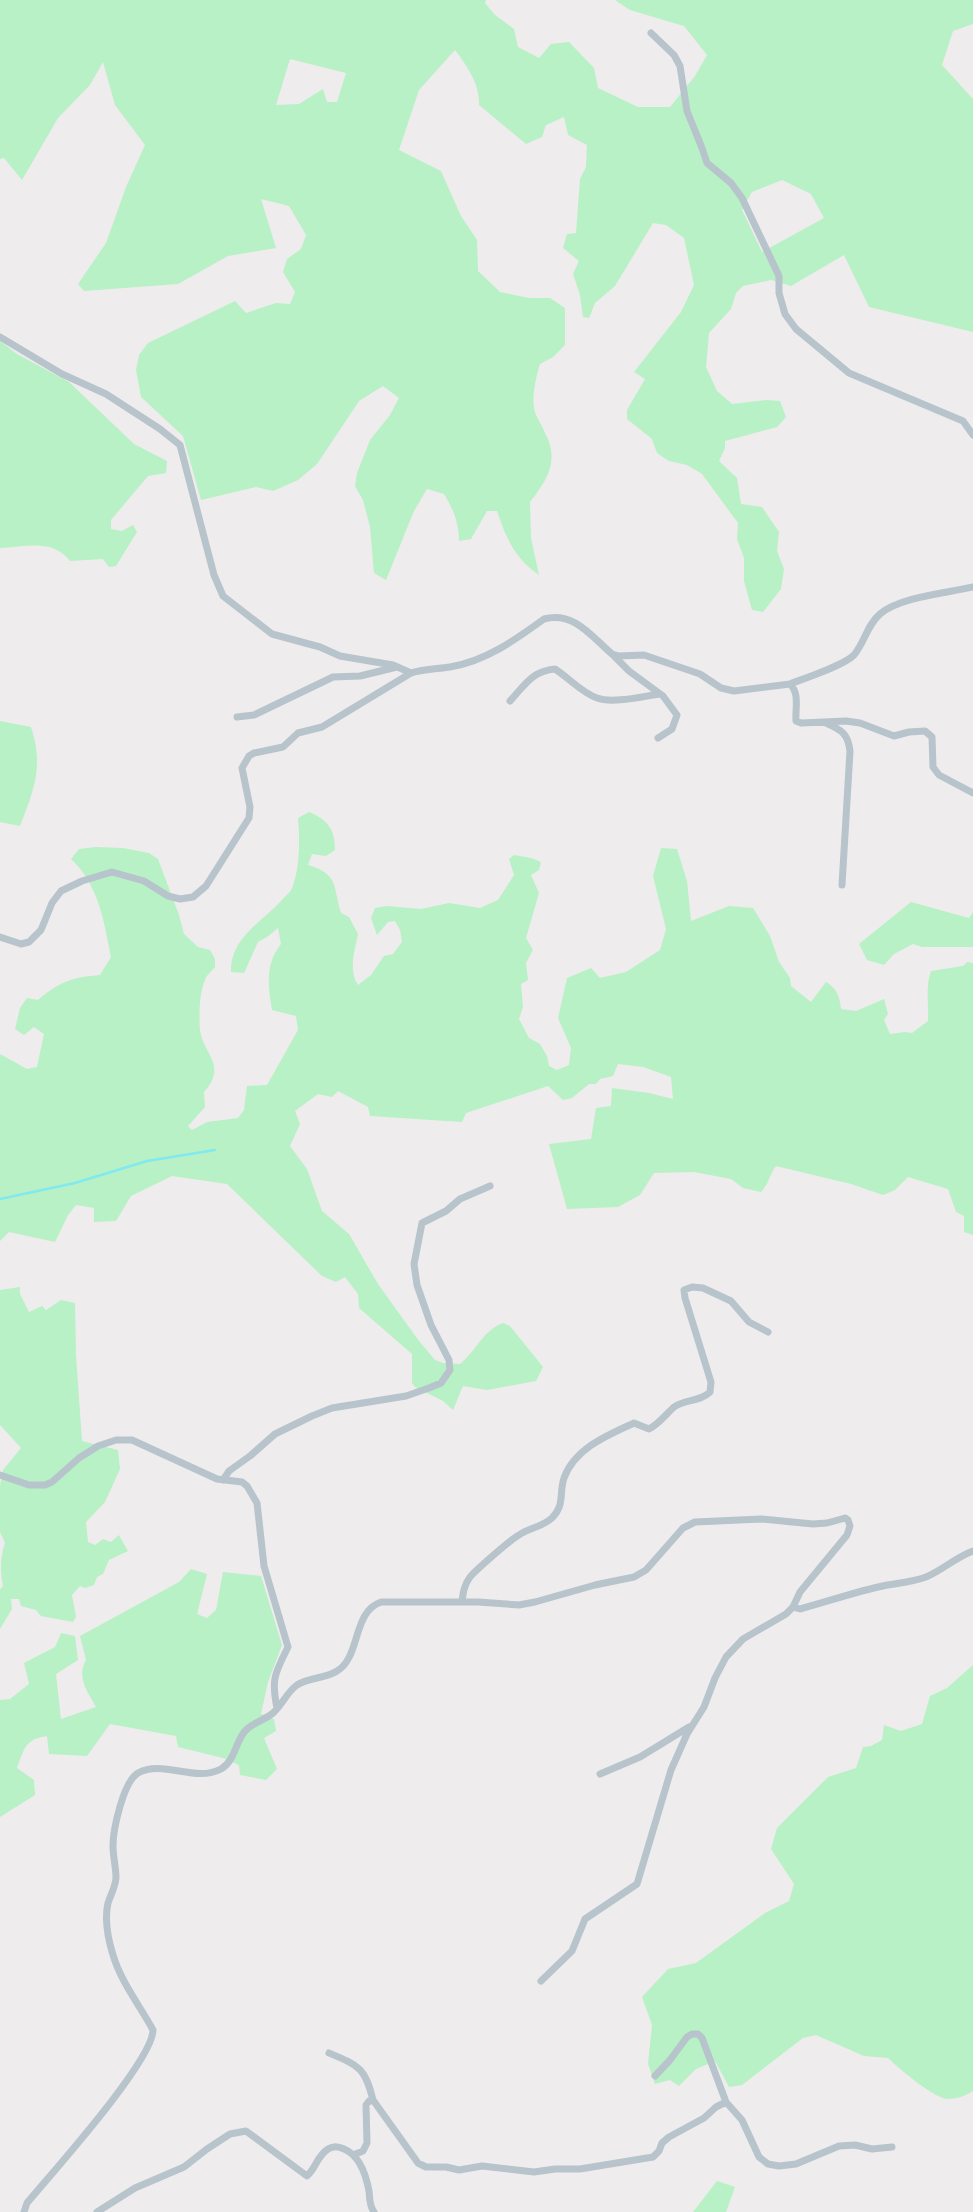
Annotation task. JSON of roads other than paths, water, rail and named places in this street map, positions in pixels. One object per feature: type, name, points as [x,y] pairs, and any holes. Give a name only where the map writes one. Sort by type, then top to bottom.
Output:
[{"type":"street","points":[[651,33],[674,55],[680,66],[687,111],[707,163],[731,183],[742,198],[779,276],[779,293],[785,314],[796,329],[849,373],[963,421],[973,435]]},
{"type":"street","points":[[0,337],[62,374],[106,394],[180,445],[214,575],[223,596],[272,634],[320,647],[340,656],[397,667],[411,673]]},
{"type":"street","points":[[612,654],[644,654],[700,674],[721,688],[734,691],[790,684],[853,656],[870,624],[881,612],[905,602],[973,587]]},
{"type":"street","points":[[0,937],[21,944],[29,942],[41,930],[52,902],[61,891],[111,872],[144,881],[168,896],[180,899],[193,897],[206,886],[249,818],[250,807],[242,768],[249,756],[283,747],[298,733],[322,727],[411,673],[452,667],[495,652],[544,619],[552,617],[572,620],[629,671],[660,694],[677,715],[672,729],[658,738]]},
{"type":"street","points":[[237,717],[254,715],[333,677],[360,676],[397,667]]},
{"type":"street","points":[[510,701],[531,678],[543,670],[555,669],[582,690],[599,699],[660,694]]},
{"type":"street","points":[[790,684],[796,696],[796,721],[853,722],[894,736],[925,731],[932,737],[933,767],[939,775],[973,793]]},
{"type":"street","points":[[822,722],[845,733],[850,751],[842,885]]},
{"type":"street","points":[[223,1480],[229,1471],[275,1434],[312,1416],[332,1408],[406,1396],[441,1383],[450,1370],[449,1360],[417,1285],[414,1264],[422,1223],[446,1211],[460,1199],[490,1186]]},
{"type":"street","points":[[462,1602],[463,1589],[470,1577],[518,1535],[537,1528],[552,1517],[562,1502],[564,1478],[575,1458],[601,1438],[634,1423],[649,1429],[657,1425],[674,1407],[703,1399],[710,1392],[712,1382],[684,1290],[692,1287],[703,1288],[731,1301],[749,1322],[768,1332]]},
{"type":"street","points":[[0,1475],[29,1485],[45,1485],[79,1458],[98,1447],[116,1440],[132,1440],[217,1479],[242,1482],[247,1486],[257,1503],[264,1566],[288,1647],[275,1674],[273,1689],[277,1709]]},
{"type":"street","points":[[24,2212],[27,2203],[85,2135],[153,2039],[153,2030],[114,1958],[107,1927],[107,1908],[115,1890],[116,1878],[113,1845],[115,1827],[122,1797],[128,1782],[135,1774],[154,1768],[198,1773],[210,1773],[222,1768],[231,1760],[244,1732],[277,1709],[296,1685],[339,1671],[347,1660],[362,1621],[372,1605],[381,1602],[519,1605],[634,1577],[646,1570],[683,1528],[695,1522],[761,1519],[813,1524],[845,1518],[850,1526],[847,1535],[800,1592],[793,1607],[786,1614],[743,1639],[726,1657],[671,1770],[636,1884],[585,1919],[572,1951],[541,1981]]},
{"type":"street","points":[[793,1607],[800,1609],[881,1586],[911,1582],[929,1576],[973,1551]]},
{"type":"street","points":[[600,1774],[640,1757],[696,1723]]},
{"type":"street","points":[[655,2076],[687,2038],[698,2034],[702,2038],[726,2102],[742,2120],[759,2157],[768,2164],[796,2164],[839,2146],[892,2147]]},
{"type":"street","points":[[329,2053],[351,2062],[367,2077],[373,2101],[418,2163],[425,2167],[467,2170],[482,2166],[534,2172],[580,2169],[653,2157],[669,2137],[704,2118],[726,2102]]},
{"type":"street","points":[[353,2155],[363,2151],[367,2143],[366,2105],[373,2101]]},
{"type":"street","points":[[97,2212],[135,2188],[184,2167],[207,2148],[238,2132],[246,2131],[307,2176],[312,2172],[317,2159],[330,2147],[339,2147],[353,2155],[365,2177],[370,2207],[374,2212]]},
{"type":"waterway","points":[[0,1199],[75,1183],[147,1161],[215,1150]]}]
